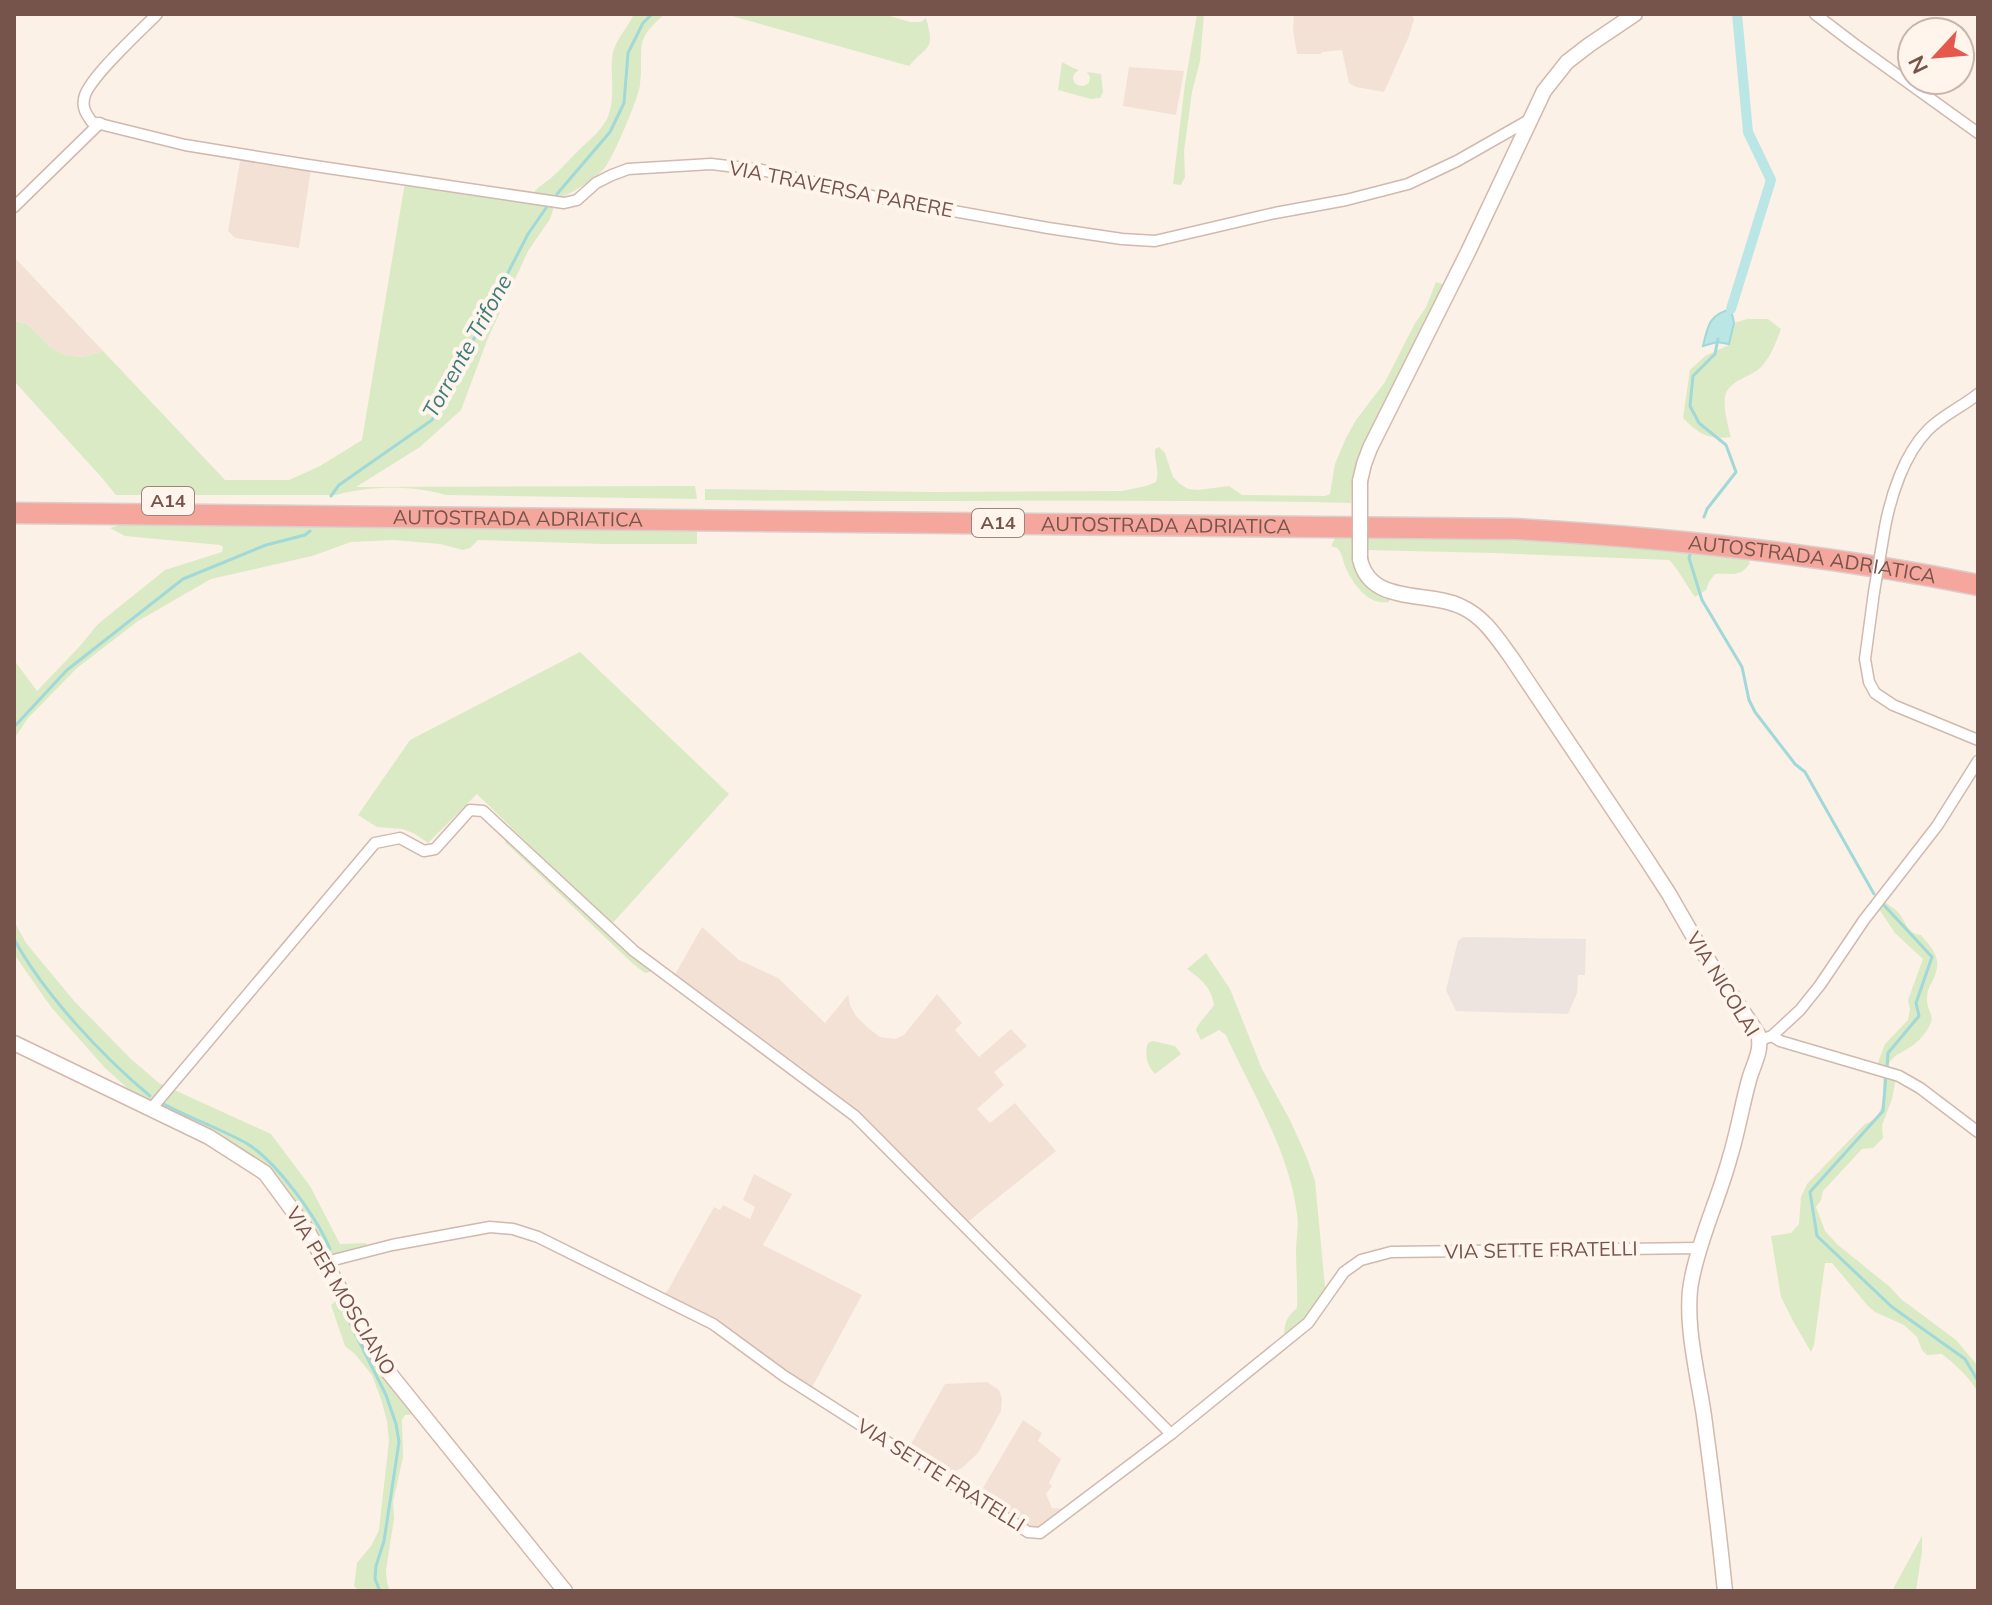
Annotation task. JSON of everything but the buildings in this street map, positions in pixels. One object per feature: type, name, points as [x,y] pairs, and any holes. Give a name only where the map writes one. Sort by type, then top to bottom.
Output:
[{"type":"highway","name":"AUTOSTRADA ADRIATICA","points":[[14,500],[1511,516],[1633,523],[1763,536],[1978,571]]},
{"type":"highway","name":"AUTOSTRADA ADRIATICA","points":[[14,513],[1516,529],[1677,540],[1778,551],[1978,585]]},
{"type":"street","points":[[100,123],[92,122],[84,111],[84,97],[95,79],[157,14]]},
{"type":"street","points":[[1529,120],[1550,81],[1567,62],[1635,14]]},
{"type":"street","points":[[1815,14],[1978,133]]},
{"type":"street","name":"VIA TRAVERSA PARERE","points":[[100,123],[199,147],[564,203],[577,200],[596,183],[628,169],[711,164],[737,166],[911,204],[1122,239],[1155,241],[1384,192],[1457,161],[1529,120]]},
{"type":"street","name":"VIA NICOLAI","points":[[1529,120],[1364,464],[1360,481],[1360,559],[1367,576],[1382,588],[1458,604],[1490,628],[1645,857],[1700,948],[1766,1038],[1899,1076],[1978,1132]]},
{"type":"street","points":[[14,207],[100,123]]},
{"type":"street","points":[[1978,394],[1927,431],[1905,463],[1892,496],[1885,527],[1865,659],[1869,682],[1875,693],[1893,705],[1978,740]]},
{"type":"street","points":[[1766,1038],[1800,1010],[1820,985],[1864,920],[1937,826],[1978,761]]},
{"type":"street","points":[[151,1109],[375,843],[400,838],[424,851],[435,849],[470,810],[483,811],[634,951],[855,1116],[1171,1434]]},
{"type":"street","name":"VIA NICOLAI","points":[[1725,1591],[1689,1291],[1730,1158],[1749,1078],[1766,1038]]},
{"type":"street","name":"VIA PER MOSCIANO","points":[[14,1044],[209,1137],[266,1174],[307,1230],[386,1369],[565,1591]]},
{"type":"street","name":"VIA SETTE FRATELLI","points":[[326,1262],[392,1245],[490,1227],[513,1229],[538,1237],[713,1324],[784,1376],[1028,1532],[1040,1533],[1171,1434],[1308,1323],[1344,1272],[1361,1260],[1391,1252],[1700,1248]]},
{"type":"shaded area","points":[[1294,14],[1411,14],[1414,19],[1384,92],[1349,83],[1342,50],[1297,54]]},
{"type":"shaded area","points":[[1129,67],[1184,71],[1176,115],[1123,106]]},
{"type":"shaded area","points":[[241,156],[311,169],[299,248],[235,238],[228,231]]},
{"type":"shaded area","points":[[14,257],[103,351],[83,357],[64,355],[50,347],[27,324],[14,321]]},
{"type":"shaded area","points":[[702,927],[739,960],[778,978],[825,1023],[848,995],[856,1016],[868,1028],[880,1037],[895,1039],[904,1035],[937,994],[962,1023],[955,1030],[979,1057],[1011,1029],[1027,1046],[994,1072],[1004,1085],[977,1109],[990,1123],[1015,1103],[1056,1151],[964,1225],[893,1151],[673,978]]},
{"type":"shaded area","points":[[1463,937],[1586,939],[1585,975],[1578,975],[1577,993],[1568,1014],[1456,1011],[1446,990],[1458,941]]},
{"type":"shaded area","points":[[754,1174],[792,1194],[763,1245],[862,1295],[810,1391],[662,1296],[714,1207],[720,1210],[723,1205],[750,1219],[755,1207],[743,1200]]},
{"type":"shaded area","points":[[987,1382],[999,1390],[1001,1411],[978,1453],[962,1468],[949,1474],[907,1451],[945,1384]]},
{"type":"shaded area","points":[[1023,1420],[1042,1433],[1038,1441],[1061,1459],[1046,1494],[1052,1508],[1066,1509],[1038,1529],[1030,1528],[980,1493]]},
{"type":"green space","points":[[634,14],[665,14],[643,39],[640,85],[625,128],[608,163],[596,176],[568,194],[556,197],[533,194],[594,136],[607,119],[612,103],[613,52]]},
{"type":"green space","points":[[725,14],[883,14],[910,22],[921,22],[926,18],[930,42],[909,66]]},
{"type":"green space","points":[[1197,14],[1204,14],[1200,61],[1192,92],[1184,151],[1185,177],[1181,185],[1173,184]]},
{"type":"green space","points":[[1062,62],[1079,70],[1073,76],[1077,85],[1089,83],[1087,72],[1101,74],[1103,92],[1100,98],[1091,99],[1058,90]]},
{"type":"green space","points":[[405,182],[554,207],[550,219],[528,251],[488,338],[461,410],[420,447],[356,487],[695,486],[697,499],[446,495],[391,488],[336,495],[116,495],[14,381],[14,321],[27,324],[50,347],[64,355],[83,357],[103,351],[225,480],[289,480],[320,466],[362,440]]},
{"type":"green space","points":[[1436,282],[1446,285],[1353,479],[1351,503],[705,500],[705,489],[1122,491],[1156,482],[1155,449],[1159,447],[1165,453],[1173,477],[1188,489],[1229,486],[1242,495],[1325,496],[1330,494],[1335,464],[1346,438],[1385,382],[1426,307]]},
{"type":"green space","points":[[1747,319],[1768,319],[1781,329],[1763,365],[1733,384],[1725,395],[1731,437],[1710,437],[1683,418],[1690,370],[1705,356],[1729,345],[1734,323]]},
{"type":"green space","points":[[127,523],[697,529],[697,544],[478,540],[463,550],[440,544],[394,540],[351,542],[312,556],[211,579],[138,621],[77,668],[28,718],[14,739],[14,660],[37,691],[98,624],[165,570],[222,552],[220,545],[125,536],[110,528]]},
{"type":"green space","points":[[1336,536],[1352,537],[1353,554],[1391,595],[1389,602],[1374,600],[1356,586],[1340,552],[1331,546]]},
{"type":"green space","points":[[1365,537],[1534,539],[1747,555],[1750,563],[1739,573],[1715,574],[1706,590],[1695,597],[1669,560],[1365,550]]},
{"type":"green space","points":[[580,652],[729,794],[611,925],[477,794],[428,843],[403,829],[377,827],[358,815],[410,740]]},
{"type":"green space","points":[[508,838],[654,971],[645,973],[633,964],[505,842]]},
{"type":"green space","points":[[1882,900],[1898,912],[1910,930],[1921,935],[1937,961],[1936,973],[1927,995],[1932,1018],[1929,1027],[1916,1043],[1893,1058],[1888,1065],[1892,1069],[1877,1065],[1885,1044],[1908,1020],[1908,1000],[1923,959],[1895,933],[1877,906]]},
{"type":"green space","points":[[14,921],[26,943],[75,1002],[131,1059],[159,1083],[271,1134],[310,1186],[340,1244],[366,1243],[368,1249],[333,1255],[322,1245],[279,1183],[145,1104],[105,1068],[51,1007],[14,954]]},
{"type":"green space","points":[[1206,953],[1230,989],[1262,1069],[1290,1120],[1315,1181],[1326,1297],[1306,1321],[1284,1338],[1286,1321],[1297,1308],[1298,1219],[1293,1190],[1278,1145],[1226,1035],[1219,1030],[1201,1040],[1196,1030],[1214,1005],[1205,984],[1187,969]]},
{"type":"green space","points":[[1153,1041],[1175,1046],[1181,1054],[1155,1074],[1146,1055],[1148,1043]]},
{"type":"green space","points":[[1883,1073],[1896,1078],[1882,1125],[1883,1138],[1873,1148],[1862,1149],[1823,1191],[1816,1207],[1825,1231],[1838,1245],[1901,1299],[1956,1340],[1978,1366],[1978,1392],[1971,1381],[1942,1354],[1927,1355],[1917,1337],[1904,1325],[1868,1306],[1832,1263],[1825,1263],[1811,1352],[1781,1297],[1771,1236],[1791,1233],[1799,1224],[1801,1197],[1807,1184],[1865,1124],[1877,1116],[1883,1096]]},
{"type":"green space","points":[[340,1301],[416,1414],[405,1415],[402,1420],[403,1457],[393,1502],[394,1519],[386,1570],[390,1591],[359,1591],[354,1586],[357,1563],[379,1530],[389,1441],[387,1421],[372,1375],[345,1346],[331,1305]]},
{"type":"green space","points":[[1922,1536],[1916,1591],[1892,1591]]},
{"type":"water","points":[[1731,309],[1734,323],[1729,344],[1717,342],[1703,346],[1714,318]]},
{"type":"waterway","name":"Torrente Trifone","points":[[557,194],[610,132],[624,103],[628,53],[643,23],[652,14]]},
{"type":"waterway","points":[[1731,309],[1771,180],[1748,132],[1737,14]]},
{"type":"waterway","name":"Torrente Trifone","points":[[331,496],[339,485],[432,420],[528,234],[546,208]]},
{"type":"waterway","points":[[1704,517],[1736,472],[1726,445],[1699,423],[1690,406],[1693,376],[1715,354],[1718,339]]},
{"type":"waterway","name":"Torrente Trifone","points":[[14,727],[67,670],[183,579],[266,545],[310,531]]},
{"type":"waterway","points":[[1691,551],[1689,558],[1702,600],[1742,667],[1749,700],[1755,712],[1795,764],[1805,772],[1874,894]]},
{"type":"waterway","points":[[1881,902],[1932,957],[1916,1003],[1919,1016],[1888,1053],[1887,1068]]},
{"type":"waterway","name":"Torrente Trifone","points":[[14,939],[41,981],[75,1023],[150,1096]]},
{"type":"waterway","points":[[1886,1075],[1883,1111],[1810,1192],[1817,1236],[1892,1307],[1965,1359],[1978,1381]]},
{"type":"waterway","name":"Torrente Trifone","points":[[162,1103],[258,1151],[294,1190],[330,1249]]},
{"type":"waterway","points":[[346,1315],[386,1395],[399,1442],[384,1541],[376,1566],[375,1579],[380,1591]]}]
